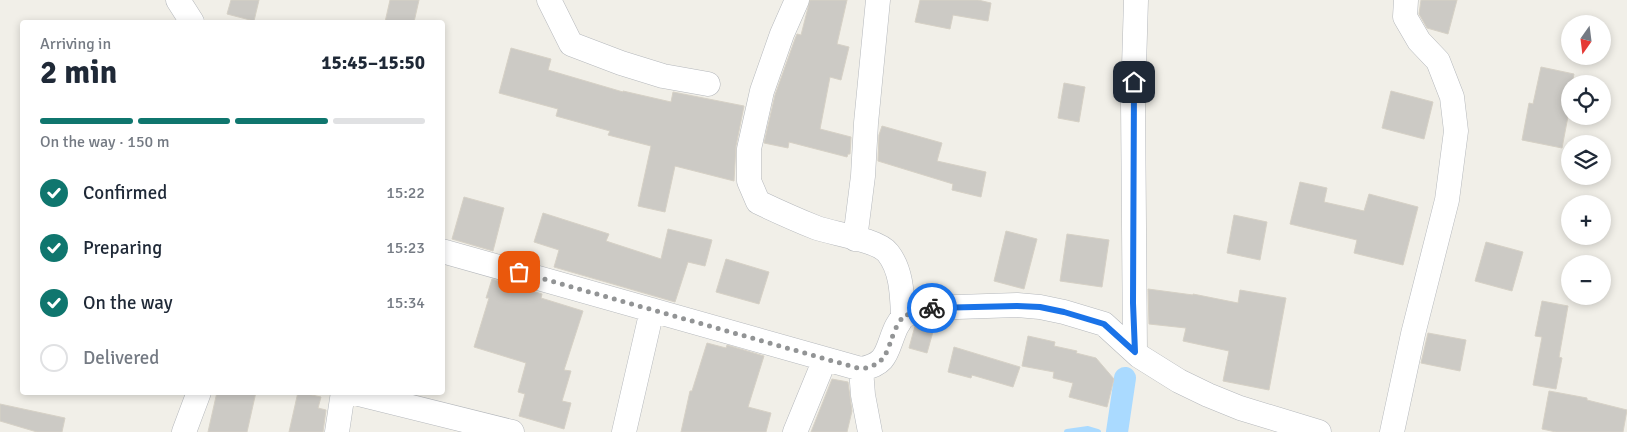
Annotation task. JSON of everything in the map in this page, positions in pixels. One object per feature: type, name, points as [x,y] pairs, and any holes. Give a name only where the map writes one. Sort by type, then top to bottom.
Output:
[{"type":"street","points":[[178,0],[191,20]]},
{"type":"street","points":[[549,0],[571,44],[621,63],[664,76],[708,84]]},
{"type":"street","points":[[445,252],[861,369],[872,367],[882,361],[887,354],[895,330],[903,316],[902,287],[889,254],[881,246],[818,228],[758,202],[749,181],[749,149],[762,91],[782,34],[797,0]]},
{"type":"street","points":[[854,239],[863,176],[866,123],[878,0]]},
{"type":"street","points":[[1135,352],[1133,100],[1136,0]]},
{"type":"street","points":[[1392,432],[1413,334],[1447,200],[1456,131],[1452,97],[1438,61],[1419,41],[1405,17],[1406,0]]},
{"type":"street","points":[[903,316],[927,308],[1017,306],[1040,307],[1064,312],[1104,324],[1135,352],[1166,373],[1208,395],[1256,413],[1319,432]]},
{"type":"street","points":[[624,432],[652,310]]},
{"type":"street","points":[[795,432],[825,359]]},
{"type":"street","points":[[861,369],[863,396],[870,432]]},
{"type":"street","points":[[184,432],[198,395]]},
{"type":"street","points":[[337,432],[343,395]]},
{"type":"street","points":[[363,395],[512,432]]},
{"type":"building","points":[[231,0],[259,0],[254,20],[227,14]]},
{"type":"building","points":[[390,0],[419,0],[414,20],[385,20]]},
{"type":"building","points":[[810,0],[847,0],[837,44],[849,47],[841,80],[830,77],[820,129],[851,137],[850,154],[847,157],[789,142],[788,148],[764,143],[775,95],[797,34],[801,35]]},
{"type":"building","points":[[920,0],[978,0],[991,3],[988,21],[953,15],[950,29],[915,22]]},
{"type":"building","points":[[1421,0],[1457,0],[1448,34],[1427,28],[1419,14]]},
{"type":"building","points":[[511,48],[551,59],[548,70],[623,92],[671,102],[673,92],[744,106],[736,146],[734,181],[675,166],[665,212],[638,206],[651,146],[608,135],[610,131],[556,116],[558,109],[499,93]]},
{"type":"building","points":[[1541,67],[1574,74],[1561,75],[1561,125],[1566,125],[1564,135],[1561,135],[1561,148],[1522,140],[1529,103],[1533,104]]},
{"type":"building","points":[[1064,83],[1085,87],[1079,122],[1058,118]]},
{"type":"building","points":[[1391,91],[1433,102],[1424,139],[1382,128]]},
{"type":"building","points":[[882,126],[942,143],[937,161],[986,172],[981,197],[952,190],[953,184],[878,161],[879,135]]},
{"type":"building","points":[[1300,182],[1327,188],[1324,202],[1364,211],[1369,194],[1418,207],[1403,265],[1354,253],[1357,240],[1290,224]]},
{"type":"building","points":[[464,197],[504,208],[493,251],[452,239]]},
{"type":"building","points":[[543,213],[609,234],[606,241],[661,259],[668,229],[712,240],[705,266],[688,262],[675,302],[554,267],[559,250],[534,242]]},
{"type":"building","points":[[1234,215],[1267,222],[1260,260],[1227,253]]},
{"type":"building","points":[[1006,231],[1037,239],[1024,289],[994,281]]},
{"type":"building","points":[[1067,234],[1109,240],[1102,287],[1060,281]]},
{"type":"building","points":[[1486,242],[1523,252],[1512,291],[1475,281]]},
{"type":"building","points":[[726,259],[769,272],[759,304],[716,292]]},
{"type":"building","points":[[492,279],[542,294],[541,298],[583,311],[564,370],[571,371],[562,401],[571,403],[564,429],[519,416],[525,394],[518,392],[526,363],[474,347],[489,298],[486,298]]},
{"type":"building","points":[[1148,289],[1193,294],[1238,303],[1240,290],[1286,298],[1269,390],[1223,381],[1229,351],[1183,341],[1186,328],[1149,324]]},
{"type":"building","points":[[1542,301],[1568,306],[1559,357],[1562,358],[1556,389],[1533,385],[1542,337],[1535,336]]},
{"type":"building","points":[[920,325],[934,328],[927,353],[909,348],[915,326]]},
{"type":"building","points":[[1428,333],[1466,340],[1460,371],[1421,363]]},
{"type":"building","points":[[1028,336],[1055,342],[1054,346],[1077,351],[1076,353],[1096,358],[1114,379],[1107,407],[1069,397],[1073,383],[1053,378],[1054,372],[1022,366]]},
{"type":"building","points":[[707,343],[726,348],[727,345],[764,356],[748,407],[771,413],[766,432],[681,432],[690,391],[692,391]]},
{"type":"building","points":[[954,347],[1020,367],[1013,387],[972,375],[971,378],[948,372]]},
{"type":"building","points":[[832,379],[848,382],[852,411],[847,432],[811,432]]},
{"type":"building","points":[[1549,391],[1587,398],[1587,400],[1627,410],[1623,432],[1556,432],[1542,429]]},
{"type":"building","points":[[216,395],[255,395],[247,432],[208,432]]},
{"type":"building","points":[[297,395],[321,397],[318,408],[326,410],[323,432],[289,432]]},
{"type":"building","points":[[0,404],[65,418],[62,432],[37,432],[0,421]]},
{"type":"waterway","points":[[1117,432],[1125,378]]},
{"type":"waterway","points":[[1067,432],[1088,429],[1098,432]]},
{"type":"way so far","points":[[519,272],[861,369],[872,367],[882,361],[887,354],[895,330],[903,316],[932,308]]},
{"type":"route","points":[[932,308],[1017,306],[1040,307],[1064,312],[1104,324],[1135,352],[1133,303],[1134,82]]}]
